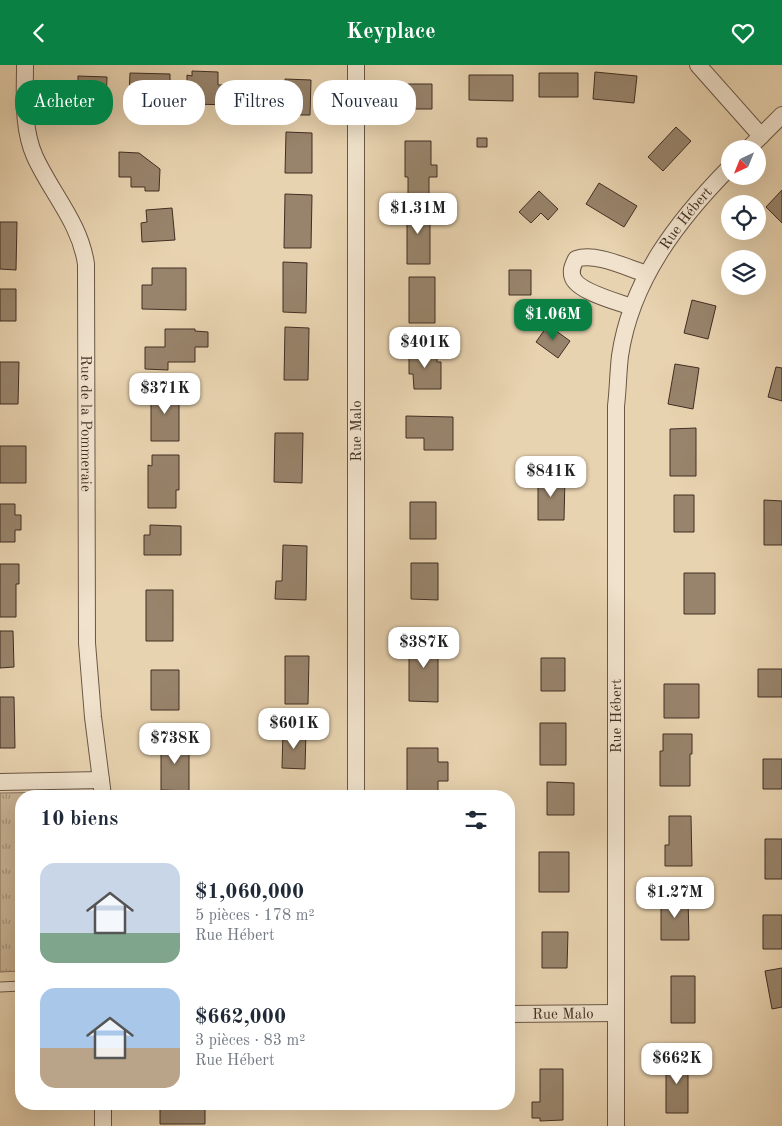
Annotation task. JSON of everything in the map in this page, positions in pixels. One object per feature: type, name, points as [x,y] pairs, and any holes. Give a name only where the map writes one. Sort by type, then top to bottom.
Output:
[{"type":"street","name":"Rue de la Pommeraie","points":[[25,65],[25,112],[31,147],[76,228],[83,245],[86,264],[87,643],[90,692],[102,788]]},
{"type":"street","name":"Rue Malo","points":[[356,65],[356,790]]},
{"type":"street","points":[[698,65],[761,136]]},
{"type":"street","points":[[757,140],[782,115]]},
{"type":"street","name":"Rue Hébert","points":[[616,1126],[616,406],[620,356],[632,307],[647,274],[675,229],[700,197],[721,176]]},
{"type":"street","points":[[632,307],[579,286],[572,277],[572,267],[576,259],[584,257],[596,258],[647,274]]},
{"type":"street","points":[[0,782],[102,788]]},
{"type":"street","name":"Rue Malo","points":[[515,1014],[616,1013]]},
{"type":"street","points":[[103,1110],[103,1126]]},
{"type":"lane","points":[[0,987],[15,986]]},
{"type":"green space","points":[[0,793],[15,793],[15,971],[0,972]]},
{"type":"building","points":[[192,71],[218,72],[218,80],[215,80],[215,105],[205,104],[205,80],[187,80],[187,75],[192,76]]},
{"type":"building","points":[[595,72],[637,76],[634,103],[593,99]]},
{"type":"building","points":[[130,73],[170,74],[170,80],[130,80]]},
{"type":"building","points":[[539,73],[578,73],[578,97],[539,97]]},
{"type":"building","points":[[469,75],[513,75],[513,101],[469,100]]},
{"type":"building","points":[[78,76],[107,77],[107,80],[78,80]]},
{"type":"building","points":[[285,79],[311,80],[310,115],[303,115],[303,80]]},
{"type":"building","points":[[416,84],[432,84],[432,109],[416,109]]},
{"type":"building","points":[[676,127],[691,141],[663,171],[648,157]]},
{"type":"building","points":[[286,132],[312,133],[312,173],[285,173]]},
{"type":"building","points":[[477,138],[487,138],[487,147],[477,147]]},
{"type":"building","points":[[405,141],[431,141],[431,165],[437,165],[437,177],[429,177],[429,196],[408,196],[408,177],[405,177]]},
{"type":"building","points":[[119,152],[139,153],[160,169],[159,191],[145,191],[145,187],[131,187],[131,177],[119,177]]},
{"type":"building","points":[[599,183],[637,206],[624,227],[586,204]]},
{"type":"building","points":[[782,190],[782,223],[766,207]]},
{"type":"building","points":[[539,191],[558,209],[548,220],[541,213],[531,223],[519,212]]},
{"type":"building","points":[[285,194],[312,195],[311,248],[284,248]]},
{"type":"building","points":[[407,206],[430,206],[430,264],[407,264]]},
{"type":"building","points":[[172,208],[175,240],[142,242],[141,223],[147,222],[146,210]]},
{"type":"building","points":[[0,222],[17,222],[16,270],[0,269]]},
{"type":"building","points":[[283,262],[307,263],[306,313],[283,312]]},
{"type":"building","points":[[152,268],[186,268],[186,310],[142,309],[142,285],[152,285]]},
{"type":"building","points":[[509,270],[531,270],[531,295],[509,295]]},
{"type":"building","points":[[409,277],[435,277],[435,323],[409,323]]},
{"type":"building","points":[[0,289],[16,289],[16,321],[0,321]]},
{"type":"building","points":[[692,300],[716,306],[708,339],[684,333]]},
{"type":"building","points":[[548,325],[570,341],[558,358],[536,342]]},
{"type":"building","points":[[285,327],[309,328],[308,380],[284,380]]},
{"type":"building","points":[[165,329],[195,329],[195,331],[208,332],[208,347],[195,347],[195,362],[168,362],[168,370],[145,369],[145,347],[165,347]]},
{"type":"building","points":[[409,349],[437,349],[437,362],[441,362],[441,389],[414,389],[413,374],[409,374]]},
{"type":"building","points":[[0,362],[19,362],[18,404],[0,404]]},
{"type":"building","points":[[675,364],[699,368],[693,409],[668,404]]},
{"type":"building","points":[[776,367],[782,368],[782,401],[768,397]]},
{"type":"building","points":[[151,389],[179,389],[179,441],[151,441]]},
{"type":"building","points":[[406,416],[453,417],[453,450],[424,450],[424,438],[406,438]]},
{"type":"building","points":[[696,428],[696,476],[670,476],[670,429]]},
{"type":"building","points":[[275,433],[303,433],[302,483],[274,482]]},
{"type":"building","points":[[0,446],[26,446],[26,483],[0,483]]},
{"type":"building","points":[[152,455],[179,455],[179,490],[176,490],[176,508],[148,508],[148,465],[152,466]]},
{"type":"building","points":[[538,477],[565,477],[564,520],[538,520]]},
{"type":"building","points":[[674,495],[694,495],[694,532],[674,532]]},
{"type":"building","points":[[764,500],[782,501],[782,545],[764,545]]},
{"type":"building","points":[[410,502],[436,502],[436,539],[410,539]]},
{"type":"building","points":[[0,504],[15,504],[15,515],[21,515],[21,530],[15,530],[15,542],[0,542]]},
{"type":"building","points":[[150,525],[181,526],[181,555],[144,555],[144,535],[150,535]]},
{"type":"building","points":[[283,545],[307,546],[306,600],[275,599],[276,581],[282,581]]},
{"type":"building","points":[[411,563],[438,563],[438,600],[411,599]]},
{"type":"building","points":[[0,564],[19,564],[19,584],[16,584],[16,617],[0,617]]},
{"type":"building","points":[[684,573],[715,573],[715,614],[684,614]]},
{"type":"building","points":[[146,590],[173,590],[173,641],[146,641]]},
{"type":"building","points":[[0,631],[13,631],[14,667],[0,668]]},
{"type":"building","points":[[409,636],[438,636],[438,702],[409,701]]},
{"type":"building","points":[[285,656],[309,656],[308,704],[285,704]]},
{"type":"building","points":[[541,658],[565,658],[565,691],[541,691]]},
{"type":"building","points":[[758,669],[782,669],[782,697],[758,697]]},
{"type":"building","points":[[151,670],[179,670],[179,710],[151,710]]},
{"type":"building","points":[[664,684],[699,684],[699,718],[664,718]]},
{"type":"building","points":[[0,697],[14,697],[15,748],[0,748]]},
{"type":"building","points":[[540,723],[566,723],[566,765],[540,765]]},
{"type":"building","points":[[283,731],[306,731],[305,769],[282,768]]},
{"type":"building","points":[[663,734],[692,734],[690,786],[660,786],[660,751],[663,751]]},
{"type":"building","points":[[161,739],[189,739],[189,790],[161,790]]},
{"type":"building","points":[[407,748],[438,748],[438,762],[448,762],[448,781],[438,781],[438,790],[407,790]]},
{"type":"building","points":[[763,759],[782,759],[782,789],[763,789]]},
{"type":"building","points":[[547,782],[574,783],[574,815],[547,815]]},
{"type":"building","points":[[669,816],[691,816],[692,866],[665,866],[665,845],[669,845]]},
{"type":"building","points":[[765,839],[782,839],[782,879],[765,879]]},
{"type":"building","points":[[539,852],[569,852],[569,892],[539,892]]},
{"type":"building","points":[[661,897],[688,897],[689,940],[661,940]]},
{"type":"building","points":[[763,915],[782,915],[782,949],[763,949]]},
{"type":"building","points":[[542,932],[568,932],[567,968],[542,968]]},
{"type":"building","points":[[782,968],[782,1007],[772,1009],[765,971]]},
{"type":"building","points":[[671,976],[695,976],[695,1023],[671,1023]]},
{"type":"building","points":[[666,1057],[688,1057],[688,1113],[666,1113]]},
{"type":"building","points":[[540,1069],[563,1069],[563,1120],[540,1121],[540,1118],[532,1118],[532,1102],[540,1102]]},
{"type":"building","points":[[160,1110],[205,1110],[205,1124],[160,1124]]}]
